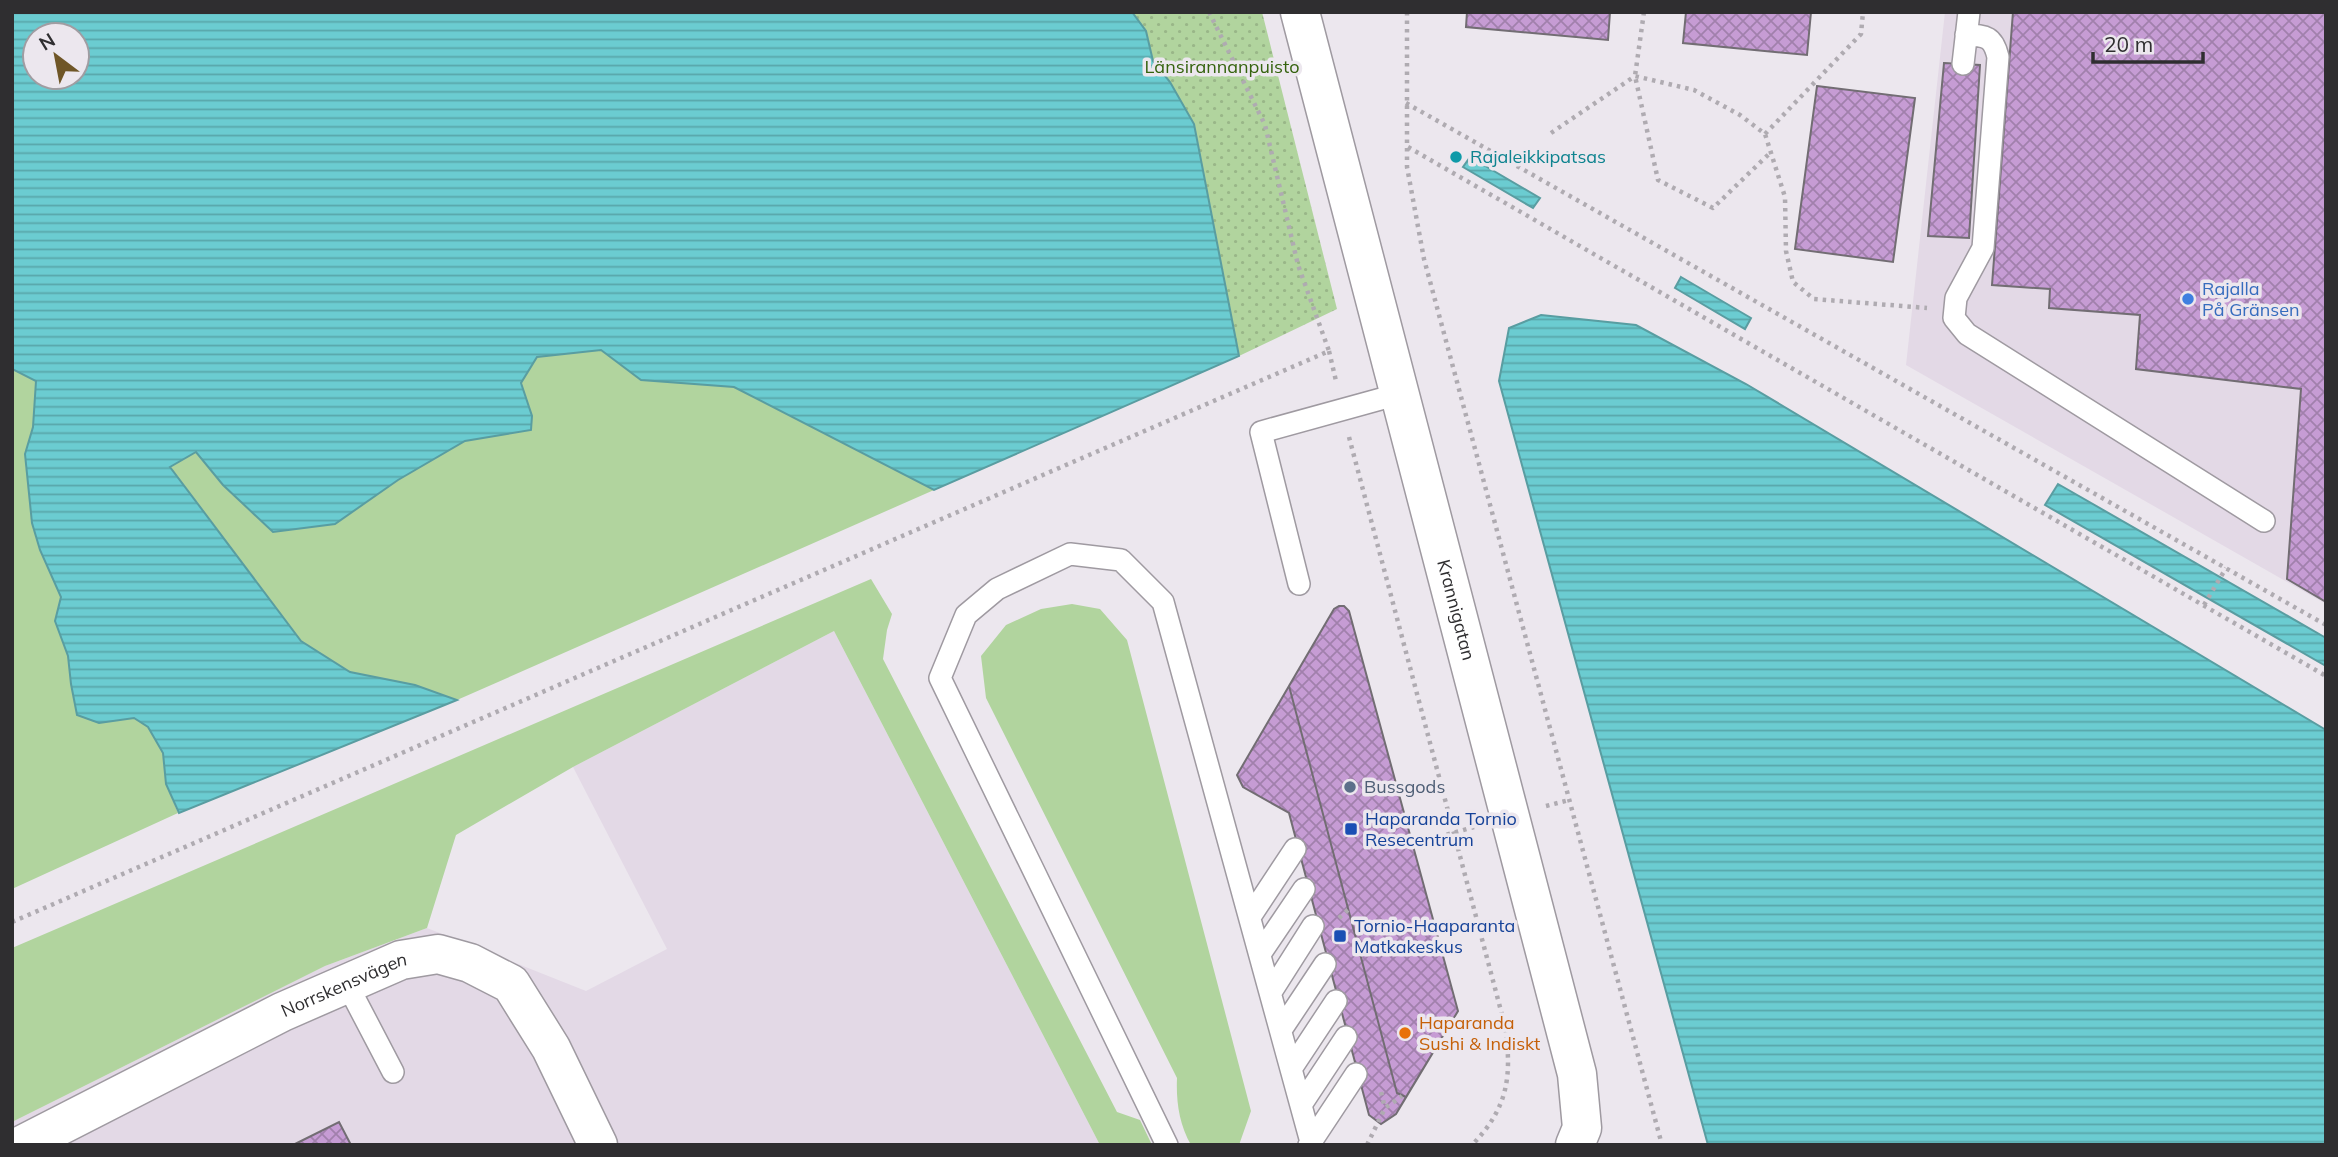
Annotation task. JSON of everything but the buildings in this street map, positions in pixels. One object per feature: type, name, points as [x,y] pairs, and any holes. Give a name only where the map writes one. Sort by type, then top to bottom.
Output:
[{"type":"street","name":"Krannigatan","points":[[1300,12],[1577,1074],[1582,1128],[1575,1145]]},
{"type":"street","name":"Norrskensvägen","points":[[22,1145],[282,1012],[401,960],[438,954],[470,963],[511,984],[551,1048],[598,1145]]},
{"type":"lane","points":[[1963,64],[1969,12]]},
{"type":"lane","points":[[1966,35],[1984,36],[1995,44],[1998,57],[1983,248],[1956,298],[1954,318],[1966,334],[2264,521]]},
{"type":"lane","points":[[1299,584],[1261,432],[1399,394]]},
{"type":"lane","points":[[1167,1145],[940,678],[966,615],[997,589],[1070,554],[1121,560],[1163,601],[1310,1143]]},
{"type":"lane","points":[[1250,917],[1295,849]]},
{"type":"lane","points":[[1260,954],[1304,888]]},
{"type":"lane","points":[[1271,992],[1313,926]]},
{"type":"lane","points":[[1281,1030],[1325,964]]},
{"type":"lane","points":[[347,984],[393,1072]]},
{"type":"lane","points":[[1292,1069],[1336,1001]]},
{"type":"lane","points":[[1301,1105],[1346,1037]]},
{"type":"lane","points":[[1310,1143],[1356,1074]]},
{"type":"path","points":[[1209,12],[1265,125],[1298,265],[1329,351],[1504,1026],[1509,1078],[1502,1101],[1490,1123],[1472,1145]]},
{"type":"path","points":[[1407,12],[1407,167],[1424,259],[1662,1145]]},
{"type":"path","points":[[1644,12],[1635,76],[1658,180],[1713,208],[1771,152]]},
{"type":"path","points":[[1765,134],[1861,34],[1863,12]]},
{"type":"path","points":[[1551,133],[1635,76],[1694,90],[1740,115],[1765,134],[1785,197],[1786,251],[1793,282],[1814,299],[1955,310]]},
{"type":"path","points":[[1406,103],[2326,625]]},
{"type":"path","points":[[1407,146],[2326,676]]},
{"type":"path","points":[[12,922],[1329,351]]},
{"type":"path","points":[[2204,605],[2226,568]]},
{"type":"path","points":[[1414,844],[1454,833]]},
{"type":"path","points":[[1367,1145],[1385,1108],[1402,1096]]},
{"type":"shaded area","name":"Rajalla På Gränsen","points":[[1945,12],[2326,12],[2326,604],[1906,365]]},
{"type":"shaded area","points":[[834,631],[1100,1145],[12,1145],[12,1122],[325,966],[427,928],[586,991],[667,949],[573,767]]},
{"type":"green space","name":"Länsirannanpuisto","points":[[1132,12],[1262,12],[1337,309],[1239,356],[1194,124],[1170,82],[1153,61],[1146,31]]},
{"type":"green space","points":[[601,350],[641,380],[734,387],[934,490],[457,700],[415,685],[350,672],[301,641],[169,466],[197,452],[223,485],[335,524],[398,480],[465,441],[531,430],[532,416],[521,383],[537,357]]},
{"type":"green space","points":[[12,369],[36,381],[33,427],[25,454],[32,523],[40,550],[61,597],[55,621],[68,656],[77,715],[99,723],[134,717],[148,727],[163,753],[166,784],[178,813],[12,889]]},
{"type":"green space","points":[[871,579],[892,614],[883,659],[1117,1112],[1140,1120],[1152,1145],[1100,1145],[834,631],[573,767],[456,835],[427,928],[325,966],[12,1122],[12,948]]},
{"type":"green space","points":[[1072,604],[1100,609],[1127,640],[1251,1111],[1239,1145],[1191,1145],[1179,1112],[1177,1078],[986,698],[981,656],[1006,625],[1041,609]]},
{"type":"water","points":[[12,12],[1132,12],[1146,31],[1153,61],[1170,82],[1194,124],[1239,356],[934,490],[734,387],[641,380],[601,350],[537,357],[521,383],[532,416],[531,430],[465,441],[398,480],[335,524],[273,532],[223,485],[196,452],[170,467],[301,641],[350,672],[415,685],[457,700],[179,813],[166,784],[163,753],[148,727],[134,718],[99,723],[77,715],[68,656],[55,621],[61,597],[40,550],[32,523],[25,454],[33,427],[36,381],[12,369]]},
{"type":"water","points":[[1470,157],[1540,198],[1533,208],[1463,167]]},
{"type":"water","points":[[1681,277],[1751,318],[1745,329],[1675,288]]},
{"type":"water","points":[[1541,315],[1636,325],[1746,384],[2326,730],[2326,1145],[1708,1145],[1499,381],[1509,328]]},
{"type":"water","points":[[2058,484],[2326,638],[2326,666],[2045,505]]},
{"type":"place","name":"Rajaleikkipatsas","points":[[1456,157]]},
{"type":"place","name":"Rajalla På Gränsen","points":[[2188,299]]},
{"type":"place","name":"Bussgods","points":[[1350,787]]},
{"type":"place","name":"Haparanda Tornio Resecentrum","points":[[1351,829]]},
{"type":"place","name":"Tornio-Haaparanta Matkakeskus","points":[[1340,936]]},
{"type":"place","name":"Haparanda Sushi & Indiskt","points":[[1405,1033]]}]
